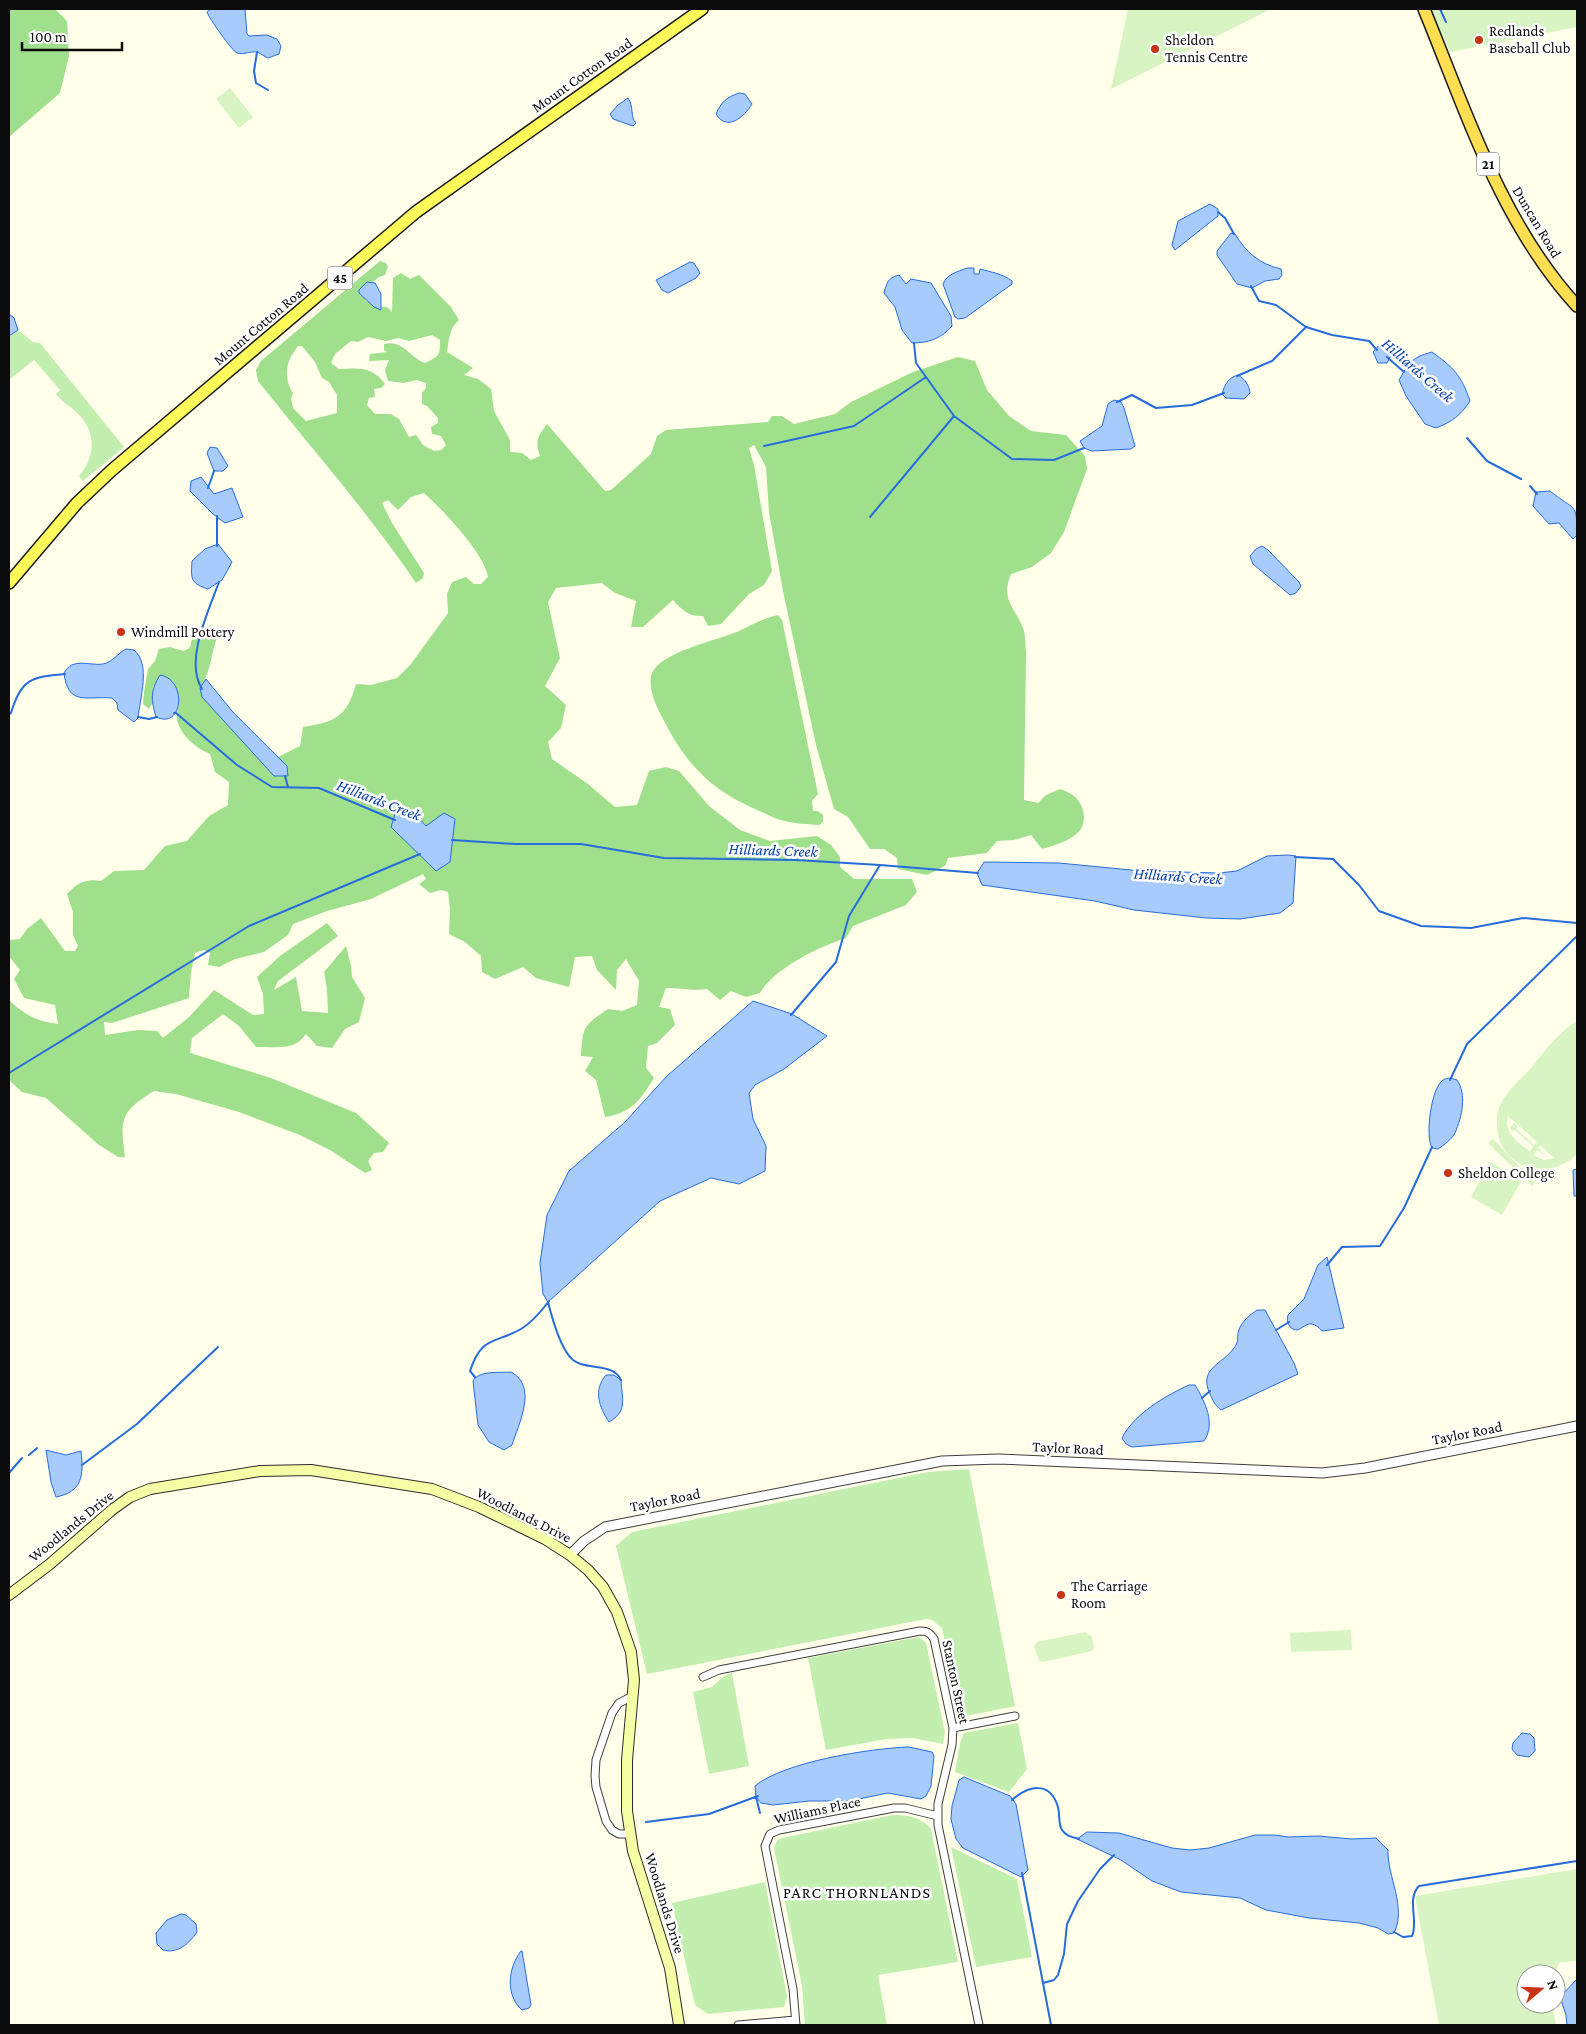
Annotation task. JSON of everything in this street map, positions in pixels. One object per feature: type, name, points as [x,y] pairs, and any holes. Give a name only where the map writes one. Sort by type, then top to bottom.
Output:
[{"type":"highway","name":"Duncan Road","points":[[1424,9],[1469,119],[1505,199],[1528,241],[1550,273],[1577,306]]},
{"type":"main road","name":"Mount Cotton Road","points":[[9,584],[77,503],[112,470],[416,212],[702,9]]},
{"type":"main road","name":"Woodlands Drive","points":[[9,1595],[50,1564],[113,1509],[130,1497],[150,1489],[268,1471],[311,1470],[432,1489],[480,1507],[570,1555],[588,1570],[603,1587],[617,1612],[631,1652],[634,1680],[626,1782],[630,1834],[640,1874],[670,1968],[680,2025]]},
{"type":"street","name":"Taylor Road","points":[[570,1555],[584,1541],[605,1527],[942,1461],[998,1458],[1322,1473],[1365,1468],[1577,1426]]},
{"type":"street","name":"Stanton Street","points":[[703,1677],[719,1670],[926,1631],[934,1639],[953,1728],[952,1745],[938,1804],[938,1816],[979,2025]]},
{"type":"street","points":[[630,1834],[619,1834],[612,1830],[606,1821],[596,1787],[595,1776],[596,1760],[612,1713],[619,1703],[633,1696]]},
{"type":"street","points":[[953,1728],[1015,1716]]},
{"type":"street","name":"Williams Place","points":[[738,2025],[796,2022],[793,1989],[765,1846],[770,1834],[779,1830],[894,1808],[905,1808],[938,1816]]},
{"type":"green space","points":[[9,9],[55,9],[67,21],[69,56],[60,93],[9,137]]},
{"type":"green space","name":"Sheldon Tennis Centre","points":[[1128,9],[1271,9],[1111,89]]},
{"type":"green space","name":"Redlands Baseball Club","points":[[1431,9],[1577,9],[1577,27],[1450,52]]},
{"type":"green space","points":[[230,88],[253,117],[239,128],[216,99]]},
{"type":"green space","points":[[380,261],[386,263],[388,267],[385,275],[373,282],[369,282],[365,300],[381,309],[382,307],[387,307],[392,312],[393,278],[401,273],[410,279],[419,275],[451,307],[459,320],[451,330],[447,352],[473,368],[464,375],[478,379],[491,389],[494,411],[510,440],[510,452],[522,453],[531,460],[540,456],[538,439],[547,424],[605,491],[611,490],[651,454],[657,436],[666,430],[768,422],[772,416],[782,416],[794,424],[835,414],[851,402],[913,372],[958,357],[975,361],[987,390],[1009,416],[1031,431],[1066,435],[1085,456],[1087,469],[1064,532],[1051,553],[1032,567],[1011,574],[1007,590],[1010,603],[1020,621],[1025,637],[1024,800],[1038,803],[1046,795],[1060,789],[1068,792],[1078,800],[1083,810],[1084,821],[1082,827],[1068,840],[1042,849],[1031,835],[1014,840],[997,841],[987,853],[948,858],[945,866],[927,875],[898,869],[897,858],[884,849],[870,849],[848,817],[834,809],[816,745],[783,591],[769,512],[766,467],[754,445],[749,448],[754,465],[772,571],[764,585],[749,594],[721,624],[708,626],[703,616],[686,612],[673,600],[643,627],[631,627],[636,601],[615,593],[602,583],[556,588],[548,602],[560,658],[545,686],[566,705],[561,728],[548,742],[552,759],[588,784],[615,807],[637,805],[649,771],[666,767],[679,771],[709,806],[740,830],[770,841],[817,836],[831,845],[840,857],[840,867],[854,879],[912,879],[917,892],[906,905],[853,926],[846,938],[798,959],[776,975],[760,993],[746,997],[731,991],[720,1000],[707,989],[666,988],[659,1007],[670,1009],[675,1025],[657,1043],[648,1046],[646,1068],[654,1078],[644,1093],[629,1109],[605,1117],[596,1080],[585,1071],[593,1057],[581,1056],[583,1038],[589,1023],[608,1009],[622,1011],[637,1005],[639,981],[626,959],[617,970],[616,990],[597,970],[592,956],[575,957],[569,987],[536,978],[523,967],[495,979],[482,972],[481,956],[465,942],[449,934],[450,909],[448,892],[441,890],[430,893],[419,884],[426,879],[423,874],[371,899],[327,911],[293,924],[288,935],[264,952],[235,959],[219,967],[208,965],[210,953],[204,950],[195,953],[189,998],[112,1023],[104,1022],[105,1035],[138,1030],[157,1031],[163,1038],[189,1017],[214,990],[253,1015],[264,1014],[263,994],[257,977],[280,956],[327,923],[338,936],[278,981],[274,990],[296,977],[302,1011],[328,1013],[324,972],[346,946],[352,977],[365,998],[359,1022],[345,1029],[332,1048],[317,1046],[306,1034],[301,1040],[290,1046],[256,1047],[239,1026],[223,1014],[192,1038],[190,1053],[271,1078],[356,1113],[389,1143],[383,1152],[374,1153],[368,1161],[372,1170],[365,1173],[330,1150],[300,1135],[239,1112],[176,1094],[154,1091],[134,1105],[125,1118],[123,1134],[125,1157],[118,1157],[99,1145],[46,1098],[22,1092],[9,1080],[9,1000],[20,1010],[31,1016],[58,1024],[55,1005],[24,998],[14,979],[20,970],[9,956],[9,940],[20,939],[27,929],[41,918],[65,951],[75,951],[78,946],[73,935],[73,912],[67,894],[71,890],[78,884],[86,881],[101,881],[114,871],[144,870],[165,846],[187,841],[209,816],[228,805],[229,782],[215,772],[210,754],[194,745],[182,731],[177,718],[179,704],[153,686],[152,704],[149,709],[143,704],[148,669],[155,661],[159,649],[170,647],[183,651],[190,648],[193,634],[211,625],[218,635],[209,669],[200,688],[287,766],[278,757],[300,746],[303,727],[324,723],[338,716],[348,704],[356,684],[371,685],[397,678],[411,664],[448,613],[447,594],[452,582],[466,577],[474,584],[481,584],[488,577],[479,556],[462,532],[424,493],[411,497],[398,510],[388,500],[382,503],[392,523],[424,573],[423,578],[416,583],[359,506],[258,381],[256,370],[261,361]],"holes":[[[432,335],[440,340],[440,349],[436,357],[425,363],[401,346],[391,343],[384,344],[384,350],[387,352],[370,354],[369,361],[389,360],[385,370],[388,381],[403,383],[417,380],[426,383],[426,388],[422,393],[422,404],[427,406],[438,418],[438,423],[431,427],[432,434],[441,436],[446,445],[441,450],[434,451],[423,445],[416,435],[409,437],[399,419],[391,414],[375,414],[367,405],[369,398],[375,397],[374,389],[381,388],[385,384],[380,378],[365,369],[339,369],[331,363],[335,354],[351,341],[358,342],[368,337],[386,341],[398,338],[409,341]],[[298,346],[302,346],[315,362],[322,378],[329,382],[337,395],[337,413],[306,421],[293,408],[291,398],[293,393],[288,382],[287,369],[290,359]]]},
{"type":"green space","points":[[18,330],[33,342],[40,343],[124,447],[83,481],[79,476],[88,461],[92,445],[89,429],[85,422],[56,394],[60,390],[34,360],[9,380],[9,336]]},
{"type":"green space","points":[[778,615],[782,620],[818,794],[812,801],[813,811],[818,811],[823,815],[823,822],[819,825],[800,824],[775,818],[740,802],[712,783],[700,773],[680,748],[655,702],[651,690],[652,673],[666,659]]},
{"type":"green space","points":[[1577,1021],[1577,1154],[1565,1163],[1551,1168],[1538,1169],[1525,1166],[1513,1159],[1504,1149],[1498,1136],[1497,1120],[1499,1109],[1510,1090],[1570,1025]],"holes":[[[1508,1116],[1537,1142],[1534,1145],[1516,1129],[1518,1126],[1514,1123],[1510,1128],[1513,1131],[1515,1130],[1533,1146],[1530,1152],[1510,1132],[1507,1122]],[[1540,1145],[1554,1158],[1544,1160],[1533,1155],[1537,1150],[1546,1156],[1538,1148]]]},
{"type":"green space","points":[[1493,1139],[1535,1183],[1532,1186],[1488,1143]]},
{"type":"green space","points":[[1490,1162],[1522,1180],[1502,1215],[1471,1197]]},
{"type":"green space","points":[[969,1469],[1015,1706],[966,1716],[959,1711],[942,1628],[932,1620],[926,1619],[647,1674],[616,1546],[632,1532],[928,1472]]},
{"type":"green space","points":[[1351,1630],[1352,1650],[1291,1652],[1290,1633]]},
{"type":"green space","points":[[1085,1632],[1092,1637],[1094,1648],[1092,1651],[1043,1662],[1039,1661],[1034,1646],[1037,1642]]},
{"type":"green space","points":[[919,1637],[926,1643],[945,1733],[943,1744],[913,1738],[886,1739],[826,1750],[808,1658]]},
{"type":"green space","points":[[732,1673],[749,1766],[709,1774],[693,1692],[712,1687],[724,1676]]},
{"type":"green space","points":[[1018,1723],[1027,1769],[1009,1792],[955,1772],[964,1733]]},
{"type":"green space","points":[[892,1815],[914,1818],[923,1822],[931,1829],[958,1962],[878,1975],[887,2025],[805,2025],[802,1986],[774,1848],[778,1839]]},
{"type":"green space","points":[[951,1847],[1017,1879],[1032,1957],[976,1967]]},
{"type":"green space","points":[[1577,1869],[1577,1961],[1560,1962],[1559,1964],[1516,1964],[1516,2014],[1554,2014],[1556,2025],[1439,2025],[1415,1896]]},
{"type":"green space","points":[[765,1882],[787,1996],[784,2007],[708,2014],[695,2005],[672,1903]]},
{"type":"water","points":[[211,9],[245,9],[247,34],[249,36],[267,35],[277,39],[281,46],[279,54],[268,58],[257,52],[237,53],[208,15],[207,12]]},
{"type":"water","points":[[739,93],[745,94],[752,104],[749,109],[735,121],[725,122],[720,119],[716,114],[722,103]]},
{"type":"water","points":[[628,98],[636,123],[633,126],[613,119],[610,114]]},
{"type":"water","points":[[1210,204],[1218,209],[1218,216],[1175,250],[1172,245],[1178,221]]},
{"type":"water","points":[[1231,233],[1235,234],[1254,256],[1266,264],[1281,269],[1282,275],[1279,279],[1265,281],[1252,288],[1237,284],[1217,255],[1217,251]]},
{"type":"water","points":[[690,262],[694,263],[700,273],[696,278],[668,293],[662,290],[656,280]]},
{"type":"water","points":[[967,268],[974,268],[974,274],[979,274],[980,269],[1001,275],[1012,281],[1012,284],[965,318],[958,319],[955,317],[943,284],[956,272]]},
{"type":"water","points":[[899,275],[906,284],[911,279],[931,283],[951,316],[952,326],[939,337],[929,341],[912,343],[902,330],[895,307],[884,293],[888,281]]},
{"type":"water","points":[[367,282],[375,283],[381,294],[381,310],[374,307],[359,293],[359,290]]},
{"type":"water","points":[[9,314],[14,318],[18,330],[9,336]]},
{"type":"water","points":[[1382,342],[1392,354],[1387,363],[1378,363],[1373,352]]},
{"type":"water","points":[[1432,352],[1460,378],[1470,401],[1456,418],[1436,428],[1425,424],[1406,396],[1399,380],[1415,359]]},
{"type":"water","points":[[1238,375],[1246,382],[1250,393],[1244,399],[1226,398],[1222,394],[1226,384]]},
{"type":"water","points":[[1114,400],[1121,402],[1124,408],[1135,446],[1131,449],[1092,451],[1084,448],[1080,441],[1102,426],[1108,404]]},
{"type":"water","points":[[210,447],[217,448],[228,466],[223,471],[214,471],[207,453]]},
{"type":"water","points":[[201,477],[214,494],[232,488],[243,517],[225,523],[213,514],[190,491],[191,481]]},
{"type":"water","points":[[1550,491],[1570,505],[1575,512],[1577,535],[1573,539],[1559,523],[1549,524],[1533,506],[1536,492]]},
{"type":"water","points":[[218,544],[232,562],[222,580],[208,589],[198,585],[193,580],[192,561],[205,549]]},
{"type":"water","points":[[1262,546],[1299,582],[1301,586],[1296,593],[1290,595],[1253,564],[1250,556],[1256,549]]},
{"type":"water","points":[[126,649],[134,650],[139,656],[143,672],[138,718],[134,722],[118,710],[117,703],[112,698],[86,698],[74,695],[69,691],[64,673],[67,668],[76,664],[107,663]]},
{"type":"water","points":[[160,675],[169,678],[175,685],[178,693],[179,702],[177,710],[172,716],[165,719],[156,717],[152,700],[154,686]]},
{"type":"water","points":[[206,679],[232,711],[287,766],[288,776],[274,776],[202,697],[200,688]]},
{"type":"water","points":[[412,810],[426,826],[444,813],[455,819],[450,862],[436,871],[391,827],[395,814]]},
{"type":"water","points":[[1267,856],[1296,856],[1293,903],[1280,913],[1240,919],[1206,918],[1134,910],[1095,901],[982,885],[977,873],[984,862],[1059,863],[1141,871],[1219,873],[1237,871]]},
{"type":"water","points":[[753,1001],[792,1014],[827,1036],[784,1069],[755,1085],[749,1093],[753,1119],[766,1146],[765,1171],[739,1184],[711,1178],[660,1201],[548,1302],[543,1294],[540,1263],[547,1215],[569,1171],[625,1122],[667,1076]]},
{"type":"water","points":[[1450,1078],[1457,1080],[1462,1092],[1460,1120],[1450,1140],[1438,1149],[1432,1148],[1429,1123],[1432,1102],[1439,1085],[1444,1080]]},
{"type":"water","points":[[1577,1169],[1577,1196],[1574,1196],[1573,1170]]},
{"type":"water","points":[[1327,1257],[1344,1328],[1322,1331],[1310,1324],[1294,1330],[1287,1320],[1288,1315],[1304,1299],[1318,1265]]},
{"type":"water","points":[[1257,1310],[1265,1310],[1298,1374],[1221,1410],[1211,1396],[1207,1385],[1207,1378],[1213,1368],[1236,1345],[1240,1327]]},
{"type":"water","points":[[511,1372],[519,1378],[524,1386],[525,1395],[522,1416],[512,1445],[504,1450],[489,1442],[478,1425],[473,1381],[480,1375]]},
{"type":"water","points":[[606,1375],[614,1375],[621,1380],[623,1399],[619,1413],[609,1422],[602,1410],[599,1398],[600,1387]]},
{"type":"water","points":[[1189,1385],[1195,1385],[1208,1413],[1209,1427],[1204,1441],[1132,1447],[1126,1444],[1122,1438],[1134,1421],[1160,1400]]},
{"type":"water","points":[[46,1450],[66,1455],[81,1451],[82,1468],[79,1482],[76,1487],[65,1495],[56,1497],[51,1482]]},
{"type":"water","points":[[1522,1733],[1530,1734],[1534,1738],[1535,1751],[1529,1757],[1517,1755],[1512,1749],[1513,1743]]},
{"type":"water","points":[[909,1747],[932,1752],[934,1756],[931,1786],[926,1796],[921,1799],[888,1793],[849,1801],[809,1801],[773,1805],[761,1803],[756,1797],[755,1786],[768,1777],[806,1763],[851,1753]]},
{"type":"water","points":[[964,1777],[1010,1796],[1016,1804],[1028,1870],[1021,1877],[963,1848],[956,1839],[951,1819],[952,1806],[959,1780]]},
{"type":"water","points":[[1087,1832],[1119,1833],[1172,1848],[1190,1850],[1209,1848],[1255,1835],[1318,1836],[1352,1839],[1376,1838],[1388,1850],[1390,1870],[1398,1902],[1397,1923],[1394,1933],[1388,1934],[1378,1928],[1359,1923],[1309,1918],[1266,1910],[1240,1898],[1181,1892],[1152,1881],[1121,1860],[1077,1839]]},
{"type":"water","points":[[181,1914],[186,1915],[196,1924],[197,1932],[182,1947],[173,1951],[163,1950],[157,1944],[156,1933],[167,1920]]},
{"type":"water","points":[[521,1951],[531,2005],[529,2008],[522,2010],[513,1997],[510,1981],[513,1965]]},
{"type":"water","points":[[1577,1979],[1577,2025],[1567,2025],[1566,1991]]},
{"type":"waterway","points":[[1440,9],[1446,22]]},
{"type":"waterway","points":[[257,52],[254,71],[256,83],[268,90]]},
{"type":"waterway","name":"Hilliards Creek","points":[[1218,212],[1225,218],[1234,234]]},
{"type":"waterway","name":"Hilliards Creek","points":[[1251,286],[1259,301],[1276,305],[1306,327],[1332,335],[1369,341],[1377,350]]},
{"type":"waterway","name":"Hilliards Creek","points":[[1237,376],[1272,361],[1306,327]]},
{"type":"waterway","points":[[914,343],[916,363],[954,416],[1012,459],[1054,460],[1084,448]]},
{"type":"waterway","name":"Hilliards Creek","points":[[1387,357],[1404,372]]},
{"type":"waterway","points":[[764,446],[854,426],[926,377]]},
{"type":"waterway","name":"Hilliards Creek","points":[[1117,402],[1132,395],[1156,408],[1192,405],[1224,393]]},
{"type":"waterway","points":[[870,517],[954,416]]},
{"type":"waterway","name":"Hilliards Creek","points":[[1467,438],[1487,461],[1521,479]]},
{"type":"waterway","points":[[208,488],[214,471]]},
{"type":"waterway","name":"Hilliards Creek","points":[[1530,486],[1537,494]]},
{"type":"waterway","points":[[217,516],[217,546]]},
{"type":"waterway","points":[[202,689],[197,678],[197,650],[204,621],[219,582]]},
{"type":"waterway","name":"Hilliards Creek","points":[[9,714],[19,693],[29,682],[44,677],[65,674]]},
{"type":"waterway","name":"Hilliards Creek","points":[[174,713],[237,765],[272,787],[319,788],[395,820]]},
{"type":"waterway","name":"Hilliards Creek","points":[[138,717],[149,719],[157,717]]},
{"type":"waterway","points":[[285,776],[288,787]]},
{"type":"waterway","name":"Hilliards Creek","points":[[452,840],[515,844],[581,844],[664,858],[796,860],[978,873]]},
{"type":"waterway","points":[[9,1073],[249,926],[420,854]]},
{"type":"waterway","name":"Hilliards Creek","points":[[1295,857],[1333,859],[1359,885],[1379,911],[1421,926],[1471,928],[1523,918],[1577,923]]},
{"type":"waterway","points":[[791,1015],[836,962],[849,916],[880,865]]},
{"type":"waterway","points":[[1450,1080],[1467,1044],[1577,936]]},
{"type":"waterway","points":[[1327,1265],[1342,1247],[1380,1246],[1404,1208],[1432,1147]]},
{"type":"waterway","points":[[475,1377],[470,1371],[479,1351],[490,1342],[521,1329],[549,1301]]},
{"type":"waterway","points":[[548,1302],[559,1338],[570,1357],[575,1362],[611,1370],[621,1380]]},
{"type":"waterway","points":[[1276,1330],[1289,1322]]},
{"type":"waterway","points":[[82,1465],[137,1424],[218,1347]]},
{"type":"waterway","points":[[1202,1398],[1210,1391]]},
{"type":"waterway","points":[[29,1455],[37,1448]]},
{"type":"waterway","points":[[9,1473],[22,1458]]},
{"type":"waterway","points":[[1012,1800],[1025,1791],[1038,1788],[1044,1789],[1054,1798],[1058,1807],[1062,1830],[1067,1835],[1079,1839]]},
{"type":"waterway","points":[[646,1822],[709,1814],[758,1796]]},
{"type":"waterway","points":[[756,1797],[760,1813]]},
{"type":"waterway","points":[[1043,1983],[1054,1980],[1058,1975],[1064,1954],[1067,1924],[1078,1901],[1100,1869],[1114,1855]]},
{"type":"waterway","points":[[1394,1932],[1403,1937],[1412,1936],[1414,1930],[1413,1897],[1419,1886],[1577,1861]]},
{"type":"waterway","points":[[1022,1873],[1051,2025]]},
{"type":"place","name":"Redlands Baseball Club","points":[[1479,40]]},
{"type":"place","name":"Sheldon Tennis Centre","points":[[1155,49]]},
{"type":"place","name":"Windmill Pottery","points":[[121,632]]},
{"type":"place","name":"Sheldon College","points":[[1448,1173]]},
{"type":"place","name":"The Carriage Room","points":[[1061,1595]]},
{"type":"district","name":"PARC THORNLANDS","points":[[857,1892]]}]
